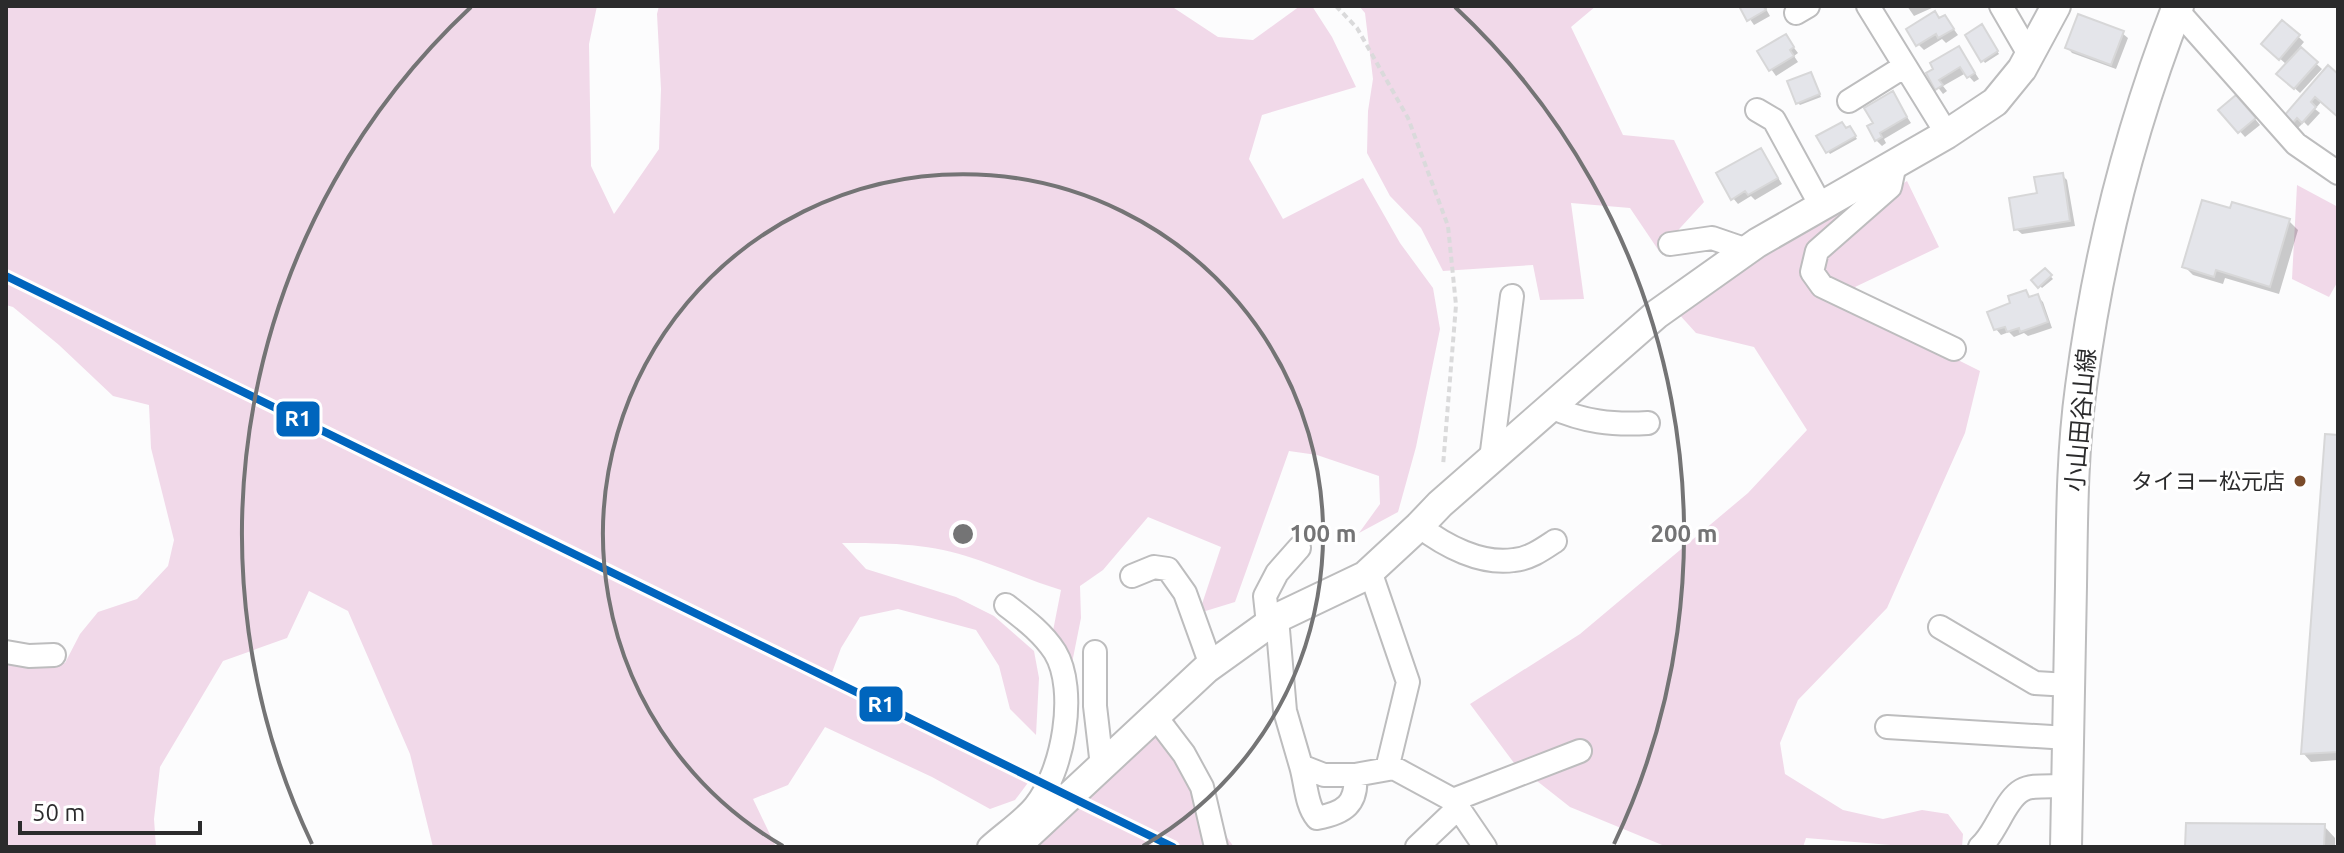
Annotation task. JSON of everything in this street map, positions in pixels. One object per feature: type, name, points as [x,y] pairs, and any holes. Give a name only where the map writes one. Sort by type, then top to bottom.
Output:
[{"type":"main road","name":"小山田谷山線","points":[[2066,847],[2073,477],[2081,389],[2125,157],[2177,7]]},
{"type":"street","points":[[1868,6],[1947,134]]},
{"type":"street","points":[[2001,6],[2030,56]]},
{"type":"street","points":[[1015,847],[1211,665],[1272,621],[1370,571],[1440,504],[1657,314],[1747,250],[1947,134],[1995,102],[2030,56],[2056,6]]},
{"type":"street","points":[[2177,7],[2296,144],[2338,173]]},
{"type":"street","points":[[1849,101],[1905,66]]},
{"type":"street","points":[[1757,110],[1774,120],[1821,206]]},
{"type":"street","points":[[1895,164],[1890,187],[1817,251],[1812,272],[1822,286],[1954,349]]},
{"type":"street","points":[[1670,244],[1712,238],[1747,250]]},
{"type":"street","points":[[1491,459],[1512,296]]},
{"type":"street","points":[[1551,407],[1577,419],[1612,425],[1648,423]]},
{"type":"street","points":[[1419,526],[1442,544],[1490,560],[1516,560],[1555,541]]},
{"type":"street","points":[[1299,548],[1277,573],[1265,596],[1272,621],[1285,711],[1308,791],[1309,808],[1317,818],[1335,815],[1352,801],[1356,790],[1355,775]]},
{"type":"street","points":[[1132,576],[1154,567],[1168,569],[1185,593],[1211,665]]},
{"type":"street","points":[[1370,571],[1408,682],[1387,769]]},
{"type":"street","points":[[989,847],[1036,806],[1055,769],[1066,723],[1063,671],[1055,653],[1038,630],[1006,605]]},
{"type":"street","points":[[1940,627],[2035,683],[2069,685]]},
{"type":"street","points":[[6,652],[29,656],[54,655]]},
{"type":"street","points":[[1095,652],[1095,706],[1102,766]]},
{"type":"street","points":[[1155,716],[1184,754],[1202,787],[1216,847]]},
{"type":"street","points":[[1887,727],[2068,738]]},
{"type":"street","points":[[1417,847],[1456,804],[1580,751]]},
{"type":"street","points":[[1301,766],[1324,775],[1355,775],[1394,768],[1456,804],[1485,847]]},
{"type":"street","points":[[1980,847],[1988,841],[2013,794],[2030,787],[2067,786]]},
{"type":"path","points":[[1336,6],[1357,28],[1408,118],[1448,226],[1456,305],[1440,504]]},
{"type":"shaded area","points":[[6,6],[597,6],[589,44],[591,166],[614,214],[659,149],[659,6],[1171,6],[1218,37],[1253,40],[1300,6],[1312,6],[1332,37],[1356,87],[1262,115],[1249,159],[1283,219],[1363,178],[1400,243],[1433,288],[1440,329],[1416,447],[1398,512],[1359,533],[1380,504],[1379,476],[1317,455],[1289,451],[1235,602],[1199,613],[1221,547],[1148,517],[1103,570],[1080,586],[1081,618],[1061,718],[1051,641],[1061,590],[936,548],[842,543],[866,569],[956,597],[994,616],[1034,651],[1039,678],[1036,735],[1010,709],[999,666],[976,630],[898,609],[860,617],[841,648],[829,681],[1030,780],[1015,800],[990,809],[932,777],[825,727],[788,785],[753,799],[776,847],[433,847],[410,754],[348,611],[309,591],[287,638],[223,661],[160,767],[154,819],[156,847],[6,847],[6,657],[65,663],[80,634],[98,612],[137,599],[168,566],[174,540],[151,448],[149,405],[113,396],[59,345],[13,307],[6,305]]},
{"type":"shaded area","points":[[1359,6],[1596,6],[1571,27],[1623,135],[1674,140],[1704,202],[1659,251],[1630,208],[1571,203],[1584,299],[1540,300],[1533,265],[1443,271],[1421,228],[1390,196],[1367,153],[1373,79],[1365,13]]},
{"type":"shaded area","points":[[1907,181],[1939,247],[1855,287],[1892,327],[1980,371],[1965,433],[1887,608],[1798,700],[1780,743],[1785,774],[1843,810],[1883,819],[1922,810],[1948,814],[1963,834],[1962,847],[1915,847],[1806,838],[1803,847],[1667,847],[1570,807],[1514,763],[1470,704],[1580,634],[1748,493],[1807,430],[1754,347],[1696,333],[1677,312],[1823,210],[1875,202]]},
{"type":"shaded area","points":[[2297,185],[2338,207],[2338,281],[2329,297],[2292,279]]},
{"type":"shaded area","points":[[1171,709],[1209,813],[1234,847],[1023,847]]},
{"type":"building","points":[[1739,6],[1763,6],[1766,10],[1747,21]]},
{"type":"building","points":[[1935,11],[1939,18],[1945,15],[1954,29],[1938,38],[1936,34],[1916,46],[1906,29]]},
{"type":"building","points":[[2078,14],[2124,31],[2111,65],[2065,48]]},
{"type":"building","points":[[2282,20],[2300,35],[2279,60],[2261,44]]},
{"type":"building","points":[[1982,24],[1998,51],[1981,62],[1965,35]]},
{"type":"building","points":[[1786,34],[1794,47],[1790,50],[1794,56],[1769,71],[1757,51]]},
{"type":"building","points":[[1959,46],[1975,73],[1967,78],[1960,67],[1939,80],[1943,85],[1935,90],[1926,73],[1933,69],[1930,63]]},
{"type":"building","points":[[2301,47],[2318,62],[2294,89],[2276,74]]},
{"type":"building","points":[[2328,65],[2338,74],[2338,117],[2315,97],[2311,102],[2316,107],[2302,123],[2297,118],[2292,124],[2283,117]]},
{"type":"building","points":[[1811,72],[1820,94],[1796,104],[1787,81]]},
{"type":"building","points":[[1893,91],[1907,117],[1880,133],[1882,137],[1875,141],[1867,126],[1873,123],[1864,108]]},
{"type":"building","points":[[2236,95],[2256,118],[2238,133],[2218,110]]},
{"type":"building","points":[[1842,122],[1846,128],[1850,126],[1856,136],[1826,153],[1816,136]]},
{"type":"building","points":[[1761,148],[1778,178],[1748,195],[1745,191],[1731,200],[1716,173]]},
{"type":"building","points":[[2063,173],[2070,221],[2014,230],[2009,198],[2037,193],[2034,177]]},
{"type":"building","points":[[2202,200],[2230,208],[2232,202],[2290,219],[2270,287],[2216,270],[2214,277],[2182,267]]},
{"type":"building","points":[[2045,268],[2052,275],[2038,288],[2031,280]]},
{"type":"building","points":[[2026,290],[2029,297],[2038,294],[2048,322],[2020,332],[2019,328],[2007,332],[2005,327],[1994,330],[1987,312],[2010,303],[2008,296]]},
{"type":"building","points":[[2325,434],[2338,435],[2338,752],[2301,754]]},
{"type":"building","points":[[2186,823],[2325,824],[2324,847],[2185,847]]},
{"type":"transit line","name":"R1","points":[[6,276],[1173,847]]},
{"type":"place","name":"タイヨー松元店","points":[[2300,481]]}]
